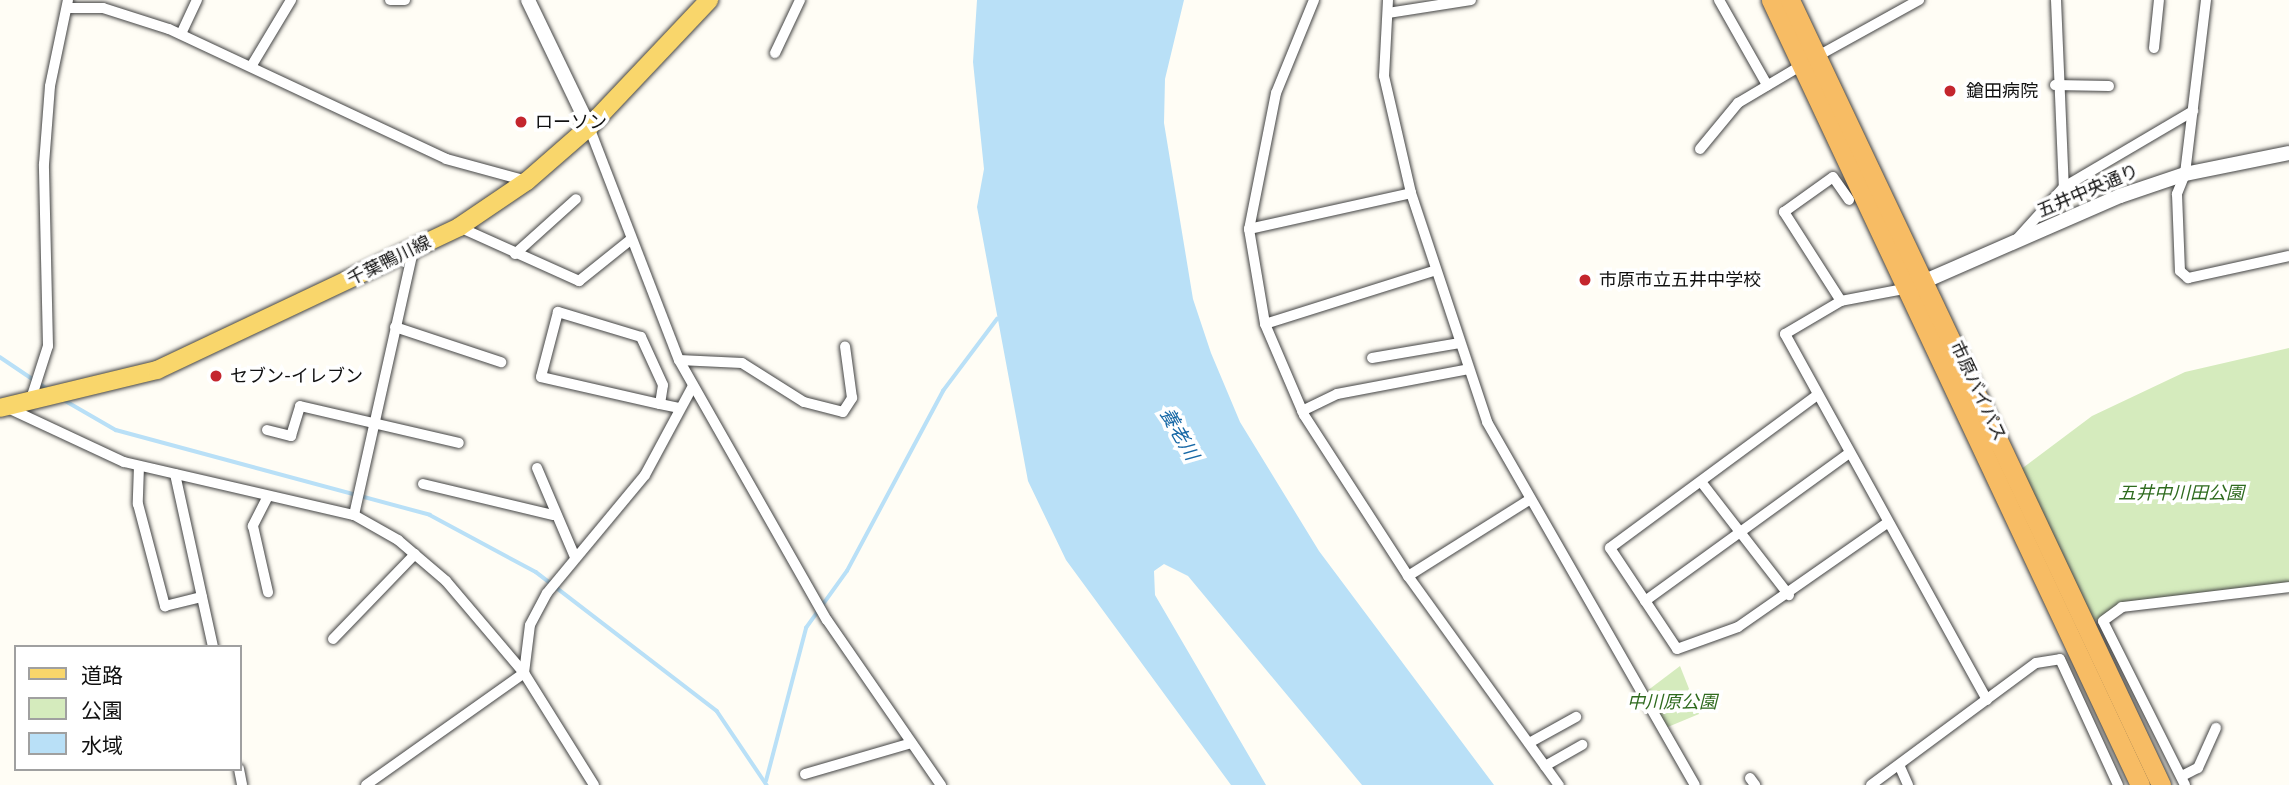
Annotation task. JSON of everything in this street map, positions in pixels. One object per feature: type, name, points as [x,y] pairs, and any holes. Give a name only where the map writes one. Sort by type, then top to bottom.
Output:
[{"type":"highway","name":"市原バイパス","points":[[1772,0],[1809,61],[2161,785]]},
{"type":"highway","name":"市原バイパス","points":[[1790,0],[1809,61]]},
{"type":"highway","name":"市原バイパス","points":[[1918,285],[2140,785]]},
{"type":"main road","name":"千葉鴨川線","points":[[2,406],[30,402],[157,370],[459,227],[527,181],[589,127],[709,0]]},
{"type":"street","points":[[181,34],[197,0]]},
{"type":"street","points":[[252,65],[291,0]]},
{"type":"street","points":[[390,0],[405,0]]},
{"type":"street","points":[[528,0],[589,127],[629,241],[679,360],[827,620],[941,785]]},
{"type":"street","points":[[775,53],[800,0]]},
{"type":"street","points":[[1314,0],[1276,93],[1250,229],[1265,324],[1302,411],[1408,576],[1559,785]]},
{"type":"street","points":[[1388,0],[1384,76],[1411,193],[1487,422],[1696,785]]},
{"type":"street","points":[[1388,13],[1471,0]]},
{"type":"street","points":[[1718,0],[1767,85]]},
{"type":"street","points":[[1700,149],[1738,103],[1919,0]]},
{"type":"street","points":[[2056,0],[2055,85],[2064,187]]},
{"type":"street","points":[[2154,48],[2159,0]]},
{"type":"street","points":[[2206,0],[2185,174],[2177,194],[2180,271],[2188,278],[2289,256]]},
{"type":"street","points":[[30,402],[48,346],[44,164],[50,86],[68,4],[103,8],[181,34],[252,65],[446,159],[527,181]]},
{"type":"street","points":[[2055,85],[2109,86]]},
{"type":"street","points":[[2013,244],[2064,187],[2193,111]]},
{"type":"street","name":"五井中央通り","points":[[1918,285],[2185,174],[2289,153]]},
{"type":"street","points":[[1841,301],[1784,212],[1833,177],[1849,200]]},
{"type":"street","points":[[1250,229],[1411,193]]},
{"type":"street","points":[[515,254],[576,200]]},
{"type":"street","points":[[459,227],[579,281],[629,241]]},
{"type":"street","points":[[354,515],[413,250]]},
{"type":"street","points":[[1265,324],[1436,270]]},
{"type":"street","points":[[1918,285],[1841,301],[1785,334],[1848,454],[1987,700]]},
{"type":"street","points":[[660,404],[663,386],[641,337],[558,312],[541,377],[660,404],[679,408]]},
{"type":"street","points":[[396,327],[501,362]]},
{"type":"street","points":[[1372,358],[1460,343]]},
{"type":"street","points":[[679,360],[741,363],[804,402],[843,412],[852,398],[845,346]]},
{"type":"street","points":[[1302,411],[1337,394],[1469,369]]},
{"type":"street","points":[[366,785],[524,673],[530,625],[575,557],[645,475],[693,386]]},
{"type":"street","points":[[1816,396],[1702,484],[1610,548],[1677,649],[1738,627],[1789,595],[1887,523]]},
{"type":"street","points":[[2,406],[139,466],[354,515],[415,554],[524,673],[594,785]]},
{"type":"street","points":[[268,430],[291,436],[300,406],[460,443]]},
{"type":"street","points":[[1645,601],[1742,534],[1848,454]]},
{"type":"street","points":[[139,466],[138,504],[165,606],[202,597]]},
{"type":"street","points":[[537,468],[552,515],[575,557]]},
{"type":"street","points":[[175,474],[213,645]]},
{"type":"street","points":[[423,484],[552,515]]},
{"type":"street","points":[[1702,484],[1789,595]]},
{"type":"street","points":[[268,496],[253,526],[268,593]]},
{"type":"street","points":[[1408,576],[1530,500]]},
{"type":"street","points":[[333,639],[415,554]]},
{"type":"street","points":[[2216,728],[2198,768],[2183,781],[2103,621],[2122,607],[2289,587]]},
{"type":"street","points":[[1871,785],[1899,767],[2036,663],[2060,659],[2118,785]]},
{"type":"street","points":[[1529,743],[1576,718]]},
{"type":"street","points":[[805,774],[912,743]]},
{"type":"street","points":[[1545,766],[1582,745]]},
{"type":"street","points":[[1899,767],[1908,785]]},
{"type":"green space","name":"五井中川田公園","points":[[2289,348],[2289,587],[2122,607],[2086,625],[2016,473],[2092,416],[2185,372]]},
{"type":"green space","name":"中川原公園","points":[[1680,666],[1699,714],[1663,729],[1643,694]]},
{"type":"water","name":"養老川","points":[[977,0],[1184,0],[1165,79],[1164,123],[1193,299],[1211,353],[1240,422],[1319,551],[1494,785],[1362,785],[1188,576],[1164,564],[1154,571],[1155,595],[1266,785],[1231,785],[1066,560],[1028,481],[977,207],[984,169],[973,62]]},
{"type":"waterway","points":[[766,781],[806,628],[847,571],[943,391],[997,319]]},
{"type":"waterway","points":[[0,357],[49,390]]},
{"type":"waterway","points":[[64,400],[116,430],[430,515],[536,572],[717,711],[767,785]]},
{"type":"place","name":"鎗田病院","points":[[1950,91]]},
{"type":"place","name":"ローソン","points":[[521,122]]},
{"type":"place","name":"市原市立五井中学校","points":[[1585,280]]},
{"type":"place","name":"セブン-イレブン","points":[[216,376]]}]
